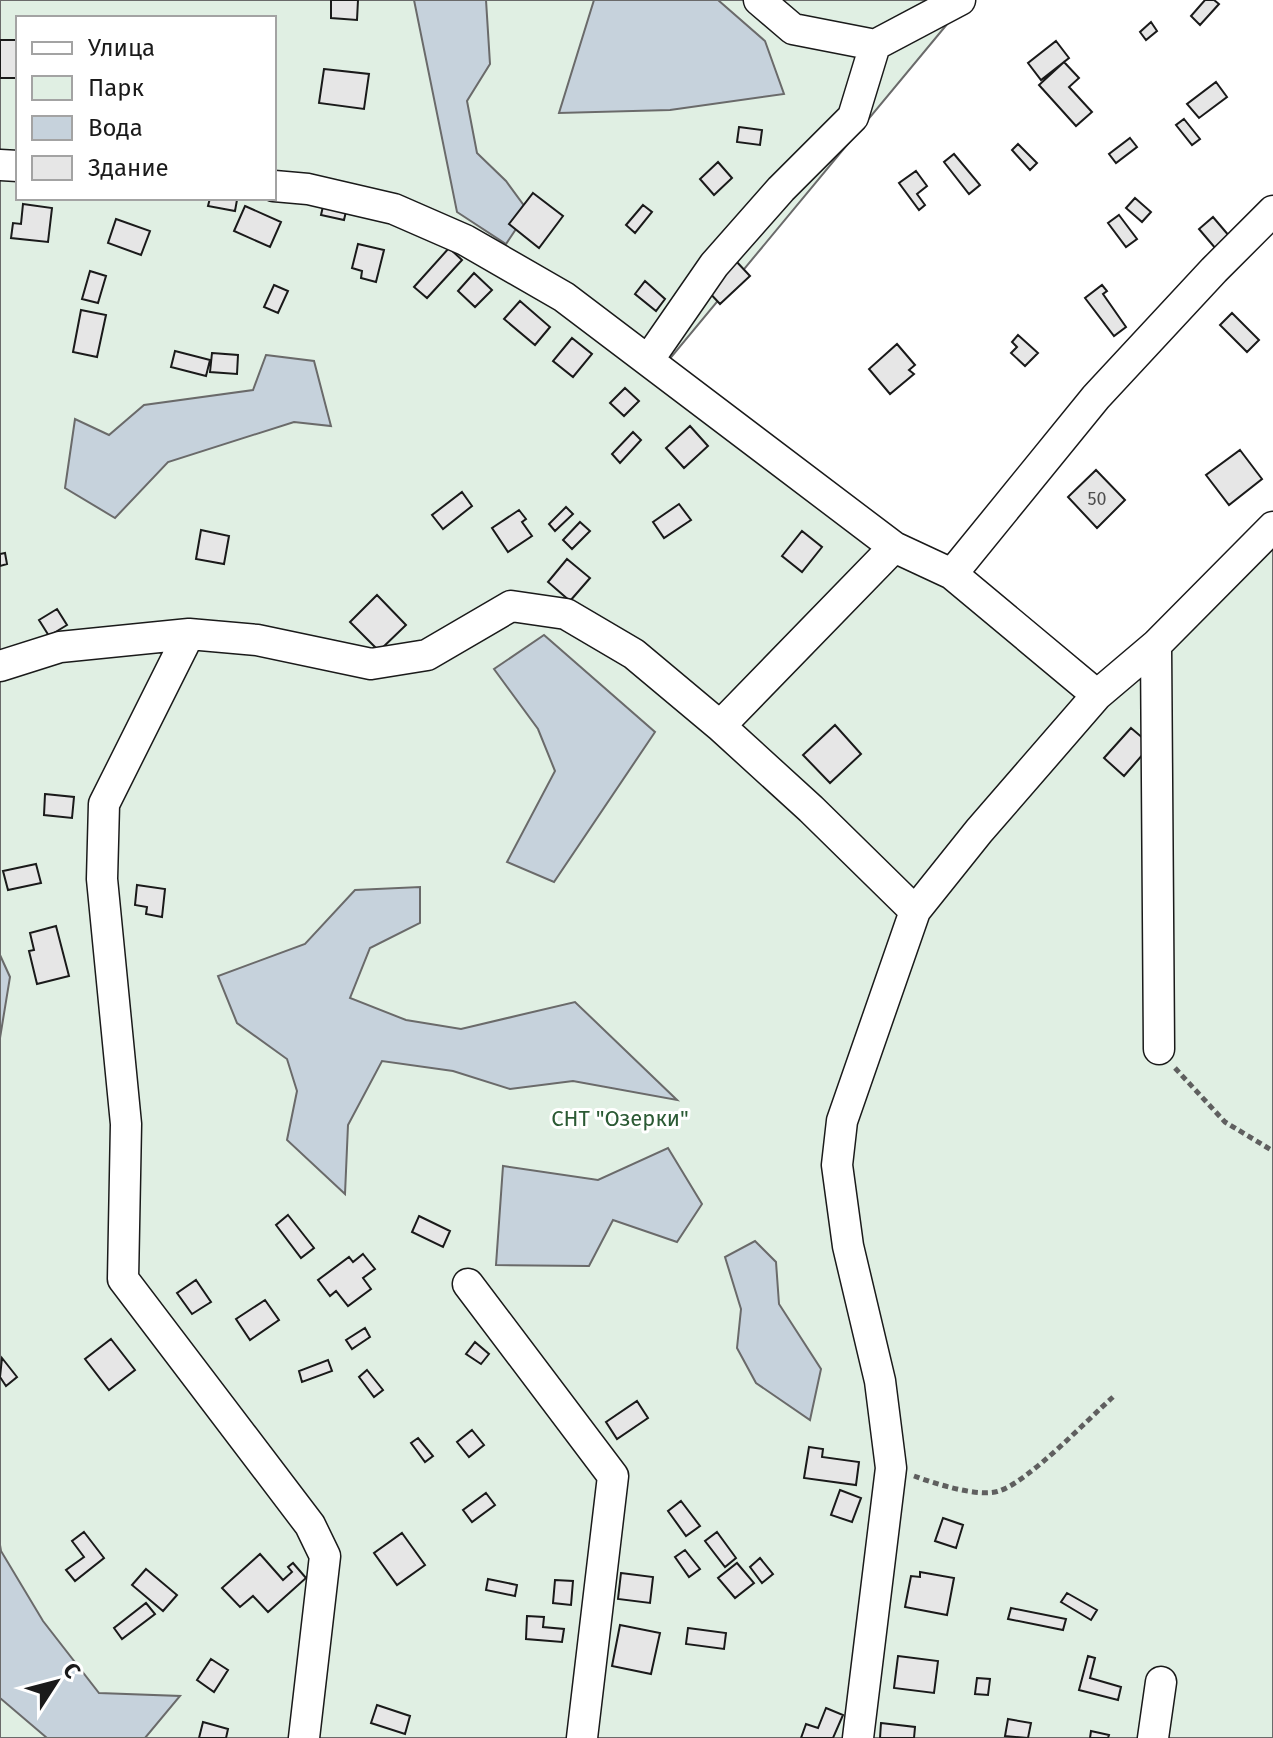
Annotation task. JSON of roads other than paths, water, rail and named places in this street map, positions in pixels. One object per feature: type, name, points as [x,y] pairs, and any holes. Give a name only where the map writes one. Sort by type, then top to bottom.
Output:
[{"type":"street","points":[[759,0],[793,29],[875,45],[960,0]]},
{"type":"street","points":[[649,359],[714,265],[781,189],[853,117],[875,45]]},
{"type":"street","points":[[276,186],[308,189],[394,209],[465,240],[564,297],[894,547],[952,574],[1097,695]]},
{"type":"street","points":[[952,574],[1096,397],[1273,211]]},
{"type":"street","points":[[858,1738],[891,1468],[880,1381],[848,1246],[837,1165],[842,1121],[915,911],[979,831],[1097,695],[1156,645],[1273,527]]},
{"type":"street","points":[[720,726],[894,547]]},
{"type":"street","points":[[0,666],[60,647],[189,634],[257,640],[371,664],[427,655],[511,606],[566,614],[634,654],[720,726],[811,809],[915,911]]},
{"type":"street","points":[[189,634],[104,804],[102,879],[126,1124],[123,1279],[310,1525],[325,1556],[304,1738]]},
{"type":"street","points":[[1156,645],[1159,1049]]},
{"type":"street","points":[[468,1284],[613,1476],[582,1738]]},
{"type":"street","points":[[1153,1738],[1161,1682]]},
{"type":"water","points":[[414,0],[486,0],[490,64],[467,101],[477,153],[506,181],[528,211],[506,244],[457,212]]},
{"type":"water","points":[[594,0],[718,0],[765,41],[784,94],[670,110],[559,113]]},
{"type":"water","points":[[266,355],[314,361],[331,426],[294,422],[168,462],[115,518],[65,488],[75,419],[109,435],[144,405],[253,390]]},
{"type":"water","points":[[544,635],[655,732],[554,882],[507,862],[555,771],[538,729],[494,669]]},
{"type":"water","points":[[420,887],[420,923],[370,948],[350,998],[406,1020],[461,1029],[575,1002],[677,1100],[573,1081],[510,1089],[453,1071],[382,1061],[348,1125],[345,1194],[287,1140],[297,1091],[287,1059],[237,1023],[218,976],[305,944],[355,890]]},
{"type":"water","points":[[0,955],[10,977],[0,1038]]},
{"type":"water","points":[[668,1148],[702,1204],[677,1242],[613,1220],[589,1266],[496,1265],[503,1166],[598,1180]]},
{"type":"water","points":[[755,1241],[776,1262],[779,1304],[821,1369],[810,1420],[756,1383],[737,1348],[741,1309],[725,1257]]},
{"type":"water","points":[[0,1545],[43,1621],[99,1693],[180,1696],[145,1738],[47,1738],[0,1698]]},
{"type":"park label","name":"СНТ \"Озерки\"","points":[[620,1118]]}]
